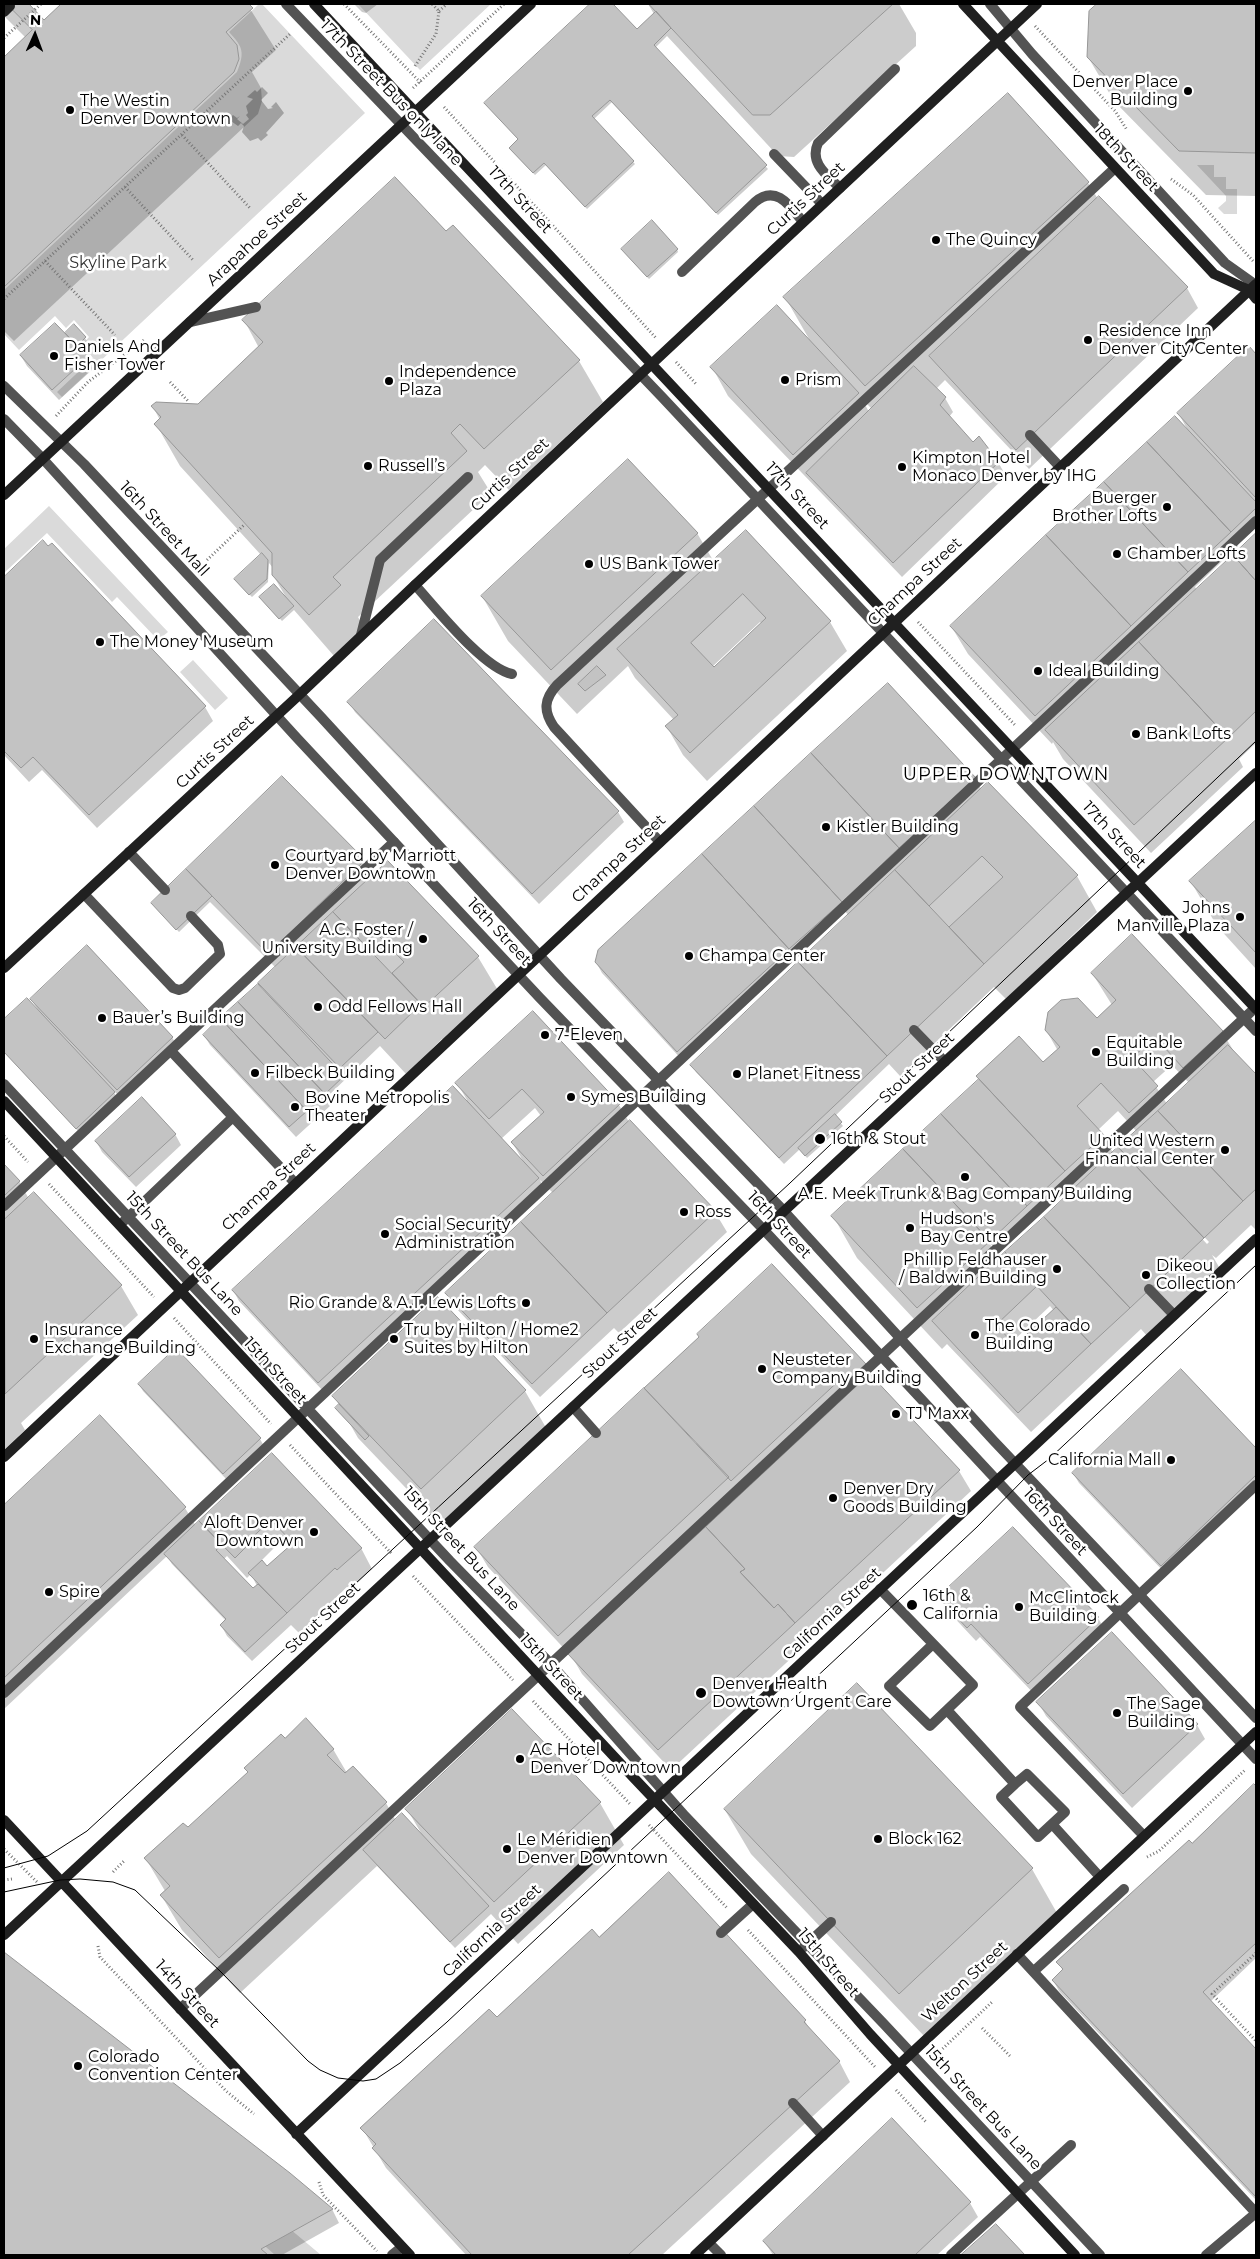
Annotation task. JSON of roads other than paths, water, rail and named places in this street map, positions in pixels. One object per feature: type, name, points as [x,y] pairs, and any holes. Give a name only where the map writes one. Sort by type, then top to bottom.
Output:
[{"type":"main road","name":"17th Street","points":[[314,4],[1256,1009]]},
{"type":"main road","name":"Arapahoe Street","points":[[4,495],[531,4]]},
{"type":"main road","name":"18th Street","points":[[963,4],[998,40],[1114,169],[1214,274],[1254,286],[1256,299]]},
{"type":"main road","name":"Curtis Street","points":[[4,968],[276,715],[299,696],[361,635],[1037,4]]},
{"type":"main road","name":"Champa Street","points":[[4,1457],[1254,286]]},
{"type":"main road","name":"Stout Street","points":[[4,1935],[1256,773]]},
{"type":"main road","name":"15th Street","points":[[4,1101],[654,1800],[799,1952],[898,2065],[1017,2195],[1075,2255]]},
{"type":"main road","name":"California Street","points":[[296,2134],[1256,1238]]},
{"type":"main road","name":"Welton Street","points":[[695,2255],[1256,1732]]},
{"type":"main road","name":"14th Street","points":[[4,1820],[410,2255]]},
{"type":"street","name":"17th Street Bus only lane","points":[[286,4],[662,397]]},
{"type":"street","points":[[990,4],[1032,54],[1225,263],[1254,286]]},
{"type":"street","points":[[840,188],[816,162],[815,149],[818,143],[895,69]]},
{"type":"street","points":[[774,154],[822,204]]},
{"type":"street","points":[[660,842],[554,727],[546,713],[548,696],[556,685],[1114,169]]},
{"type":"street","points":[[682,272],[754,202],[766,195],[772,194],[784,200],[803,222]]},
{"type":"street","points":[[190,322],[256,307]]},
{"type":"street","name":"16th Street Mall","points":[[4,386],[61,442],[299,696]]},
{"type":"street","name":"17th Street","points":[[662,397],[1128,892],[1256,1031]]},
{"type":"street","points":[[4,419],[276,715]]},
{"type":"street","points":[[1030,435],[1060,467]]},
{"type":"street","points":[[361,635],[380,560],[468,478]]},
{"type":"street","points":[[4,1693],[660,1081],[1256,521]]},
{"type":"street","points":[[415,585],[494,667],[512,674]]},
{"type":"street","name":"16th Street","points":[[299,696],[540,954],[561,979],[784,1211],[1015,1462],[1256,1718]]},
{"type":"street","name":"16th Street","points":[[276,715],[518,974],[764,1230],[1256,1759]]},
{"type":"street","points":[[4,1206],[394,842]]},
{"type":"street","points":[[129,852],[165,890]]},
{"type":"street","points":[[84,894],[173,988],[179,990],[185,988],[220,954],[218,945],[190,916]]},
{"type":"street","points":[[180,2009],[1256,1009]]},
{"type":"street","points":[[914,1030],[945,1062]]},
{"type":"street","points":[[171,1051],[295,1184]]},
{"type":"street","name":"15th Street Bus Lane","points":[[4,1084],[430,1540],[551,1664],[663,1791],[1100,2255]]},
{"type":"street","points":[[120,1226],[233,1117]]},
{"type":"street","points":[[1150,1289],[1174,1315]]},
{"type":"street","points":[[572,1407],[596,1433]]},
{"type":"street","points":[[1144,1836],[1020,1707],[1256,1485]]},
{"type":"street","points":[[880,1589],[973,1685],[930,1726],[889,1686],[933,1644]]},
{"type":"street","points":[[947,1710],[1016,1784]]},
{"type":"street","points":[[1027,1774],[1065,1812],[1038,1837],[1001,1797],[1016,1784],[1027,1774]]},
{"type":"street","points":[[1052,1824],[1100,1877]]},
{"type":"street","points":[[1034,1971],[1124,1888]]},
{"type":"street","points":[[721,1933],[753,1904]]},
{"type":"street","points":[[799,1952],[831,1922]]},
{"type":"street","points":[[1017,1954],[1256,2213],[1206,2255]]},
{"type":"street","points":[[793,2103],[823,2136]]},
{"type":"street","points":[[951,2255],[1071,2145]]},
{"type":"street","points":[[709,2243],[721,2255]]},
{"type":"street","points":[[392,2255],[402,2247]]},
{"type":"tram line","points":[[4,1868],[48,1856],[87,1831],[790,1183],[1256,741]]},
{"type":"tram line","points":[[4,1892],[60,1880],[80,1879],[113,1882],[135,1890],[221,1972],[308,2061],[320,2070],[338,2078],[363,2081],[376,2079],[400,2063],[447,2022],[977,1527],[1028,1475],[1049,1459],[1256,1265]]},
{"type":"place","name":"Denver Place Building","points":[[1188,91]]},
{"type":"place","name":"The Westin Denver Downtown","points":[[70,110]]},
{"type":"place","name":"The Quincy","points":[[936,240]]},
{"type":"place","name":"Residence Inn Denver City Center","points":[[1088,340]]},
{"type":"place","name":"Daniels And Fisher Tower","points":[[54,356]]},
{"type":"place","name":"Prism","points":[[785,380]]},
{"type":"place","name":"Independence Plaza","points":[[389,381]]},
{"type":"place","name":"Russell’s","points":[[368,466]]},
{"type":"place","name":"Kimpton Hotel Monaco Denver by IHG","points":[[902,467]]},
{"type":"place","name":"Buerger Brother Lofts","points":[[1167,507]]},
{"type":"place","name":"Chamber Lofts","points":[[1117,554]]},
{"type":"place","name":"US Bank Tower","points":[[589,564]]},
{"type":"place","name":"The Money Museum","points":[[100,642]]},
{"type":"place","name":"Ideal Building","points":[[1038,671]]},
{"type":"place","name":"Bank Lofts","points":[[1136,734]]},
{"type":"place","name":"Kistler Building","points":[[826,827]]},
{"type":"place","name":"Courtyard by Marriott Denver Downtown","points":[[275,865]]},
{"type":"place","name":"Johns Manville Plaza","points":[[1240,917]]},
{"type":"place","name":"A.C. Foster / University Building","points":[[423,939]]},
{"type":"place","name":"Champa Center","points":[[689,956]]},
{"type":"place","name":"Odd Fellows Hall","points":[[318,1007]]},
{"type":"place","name":"Bauer’s Building","points":[[102,1018]]},
{"type":"place","name":"7-Eleven","points":[[545,1035]]},
{"type":"place","name":"Equitable Building","points":[[1096,1052]]},
{"type":"place","name":"Filbeck Building","points":[[255,1073]]},
{"type":"place","name":"Planet Fitness","points":[[737,1074]]},
{"type":"place","name":"Symes Building","points":[[571,1097]]},
{"type":"place","name":"Bovine Metropolis Theater","points":[[295,1107]]},
{"type":"place","name":"16th & Stout","points":[[820,1139]]},
{"type":"place","name":"United Western Financial Center","points":[[1225,1150]]},
{"type":"place","name":"A.E. Meek Trunk & Bag Company Building","points":[[965,1177]]},
{"type":"place","name":"Ross","points":[[684,1212]]},
{"type":"place","name":"Hudson's Bay Centre","points":[[910,1228]]},
{"type":"place","name":"Social Security Administration","points":[[385,1234]]},
{"type":"place","name":"Phillip Feldhauser / Baldwin Building","points":[[1057,1269]]},
{"type":"place","name":"Dikeou Collection","points":[[1146,1275]]},
{"type":"place","name":"Rio Grande & A.T. Lewis Lofts","points":[[526,1303]]},
{"type":"place","name":"The Colorado Building","points":[[975,1335]]},
{"type":"place","name":"Insurance Exchange Building","points":[[34,1339]]},
{"type":"place","name":"Tru by Hilton / Home2 Suites by Hilton","points":[[394,1339]]},
{"type":"place","name":"Neusteter Company Building","points":[[762,1369]]},
{"type":"place","name":"TJ Maxx","points":[[896,1414]]},
{"type":"place","name":"California Mall","points":[[1171,1460]]},
{"type":"place","name":"Denver Dry Goods Building","points":[[833,1498]]},
{"type":"place","name":"Aloft Denver Downtown","points":[[314,1532]]},
{"type":"place","name":"Spire","points":[[49,1592]]},
{"type":"place","name":"16th & California","points":[[912,1605]]},
{"type":"place","name":"McClintock Building","points":[[1019,1607]]},
{"type":"place","name":"Denver Health Dowtown Urgent Care","points":[[701,1693]]},
{"type":"place","name":"The Sage Building","points":[[1117,1713]]},
{"type":"place","name":"AC Hotel Denver Downtown","points":[[520,1759]]},
{"type":"place","name":"Block 162","points":[[878,1839]]},
{"type":"place","name":"Le Méridien Denver Downtown","points":[[507,1849]]},
{"type":"place","name":"Colorado Convention Center","points":[[78,2066]]},
{"type":"district","name":"UPPER DOWNTOWN","points":[[1006,775]]},
{"type":"park label","name":"Skyline Park","points":[[118,263]]}]
